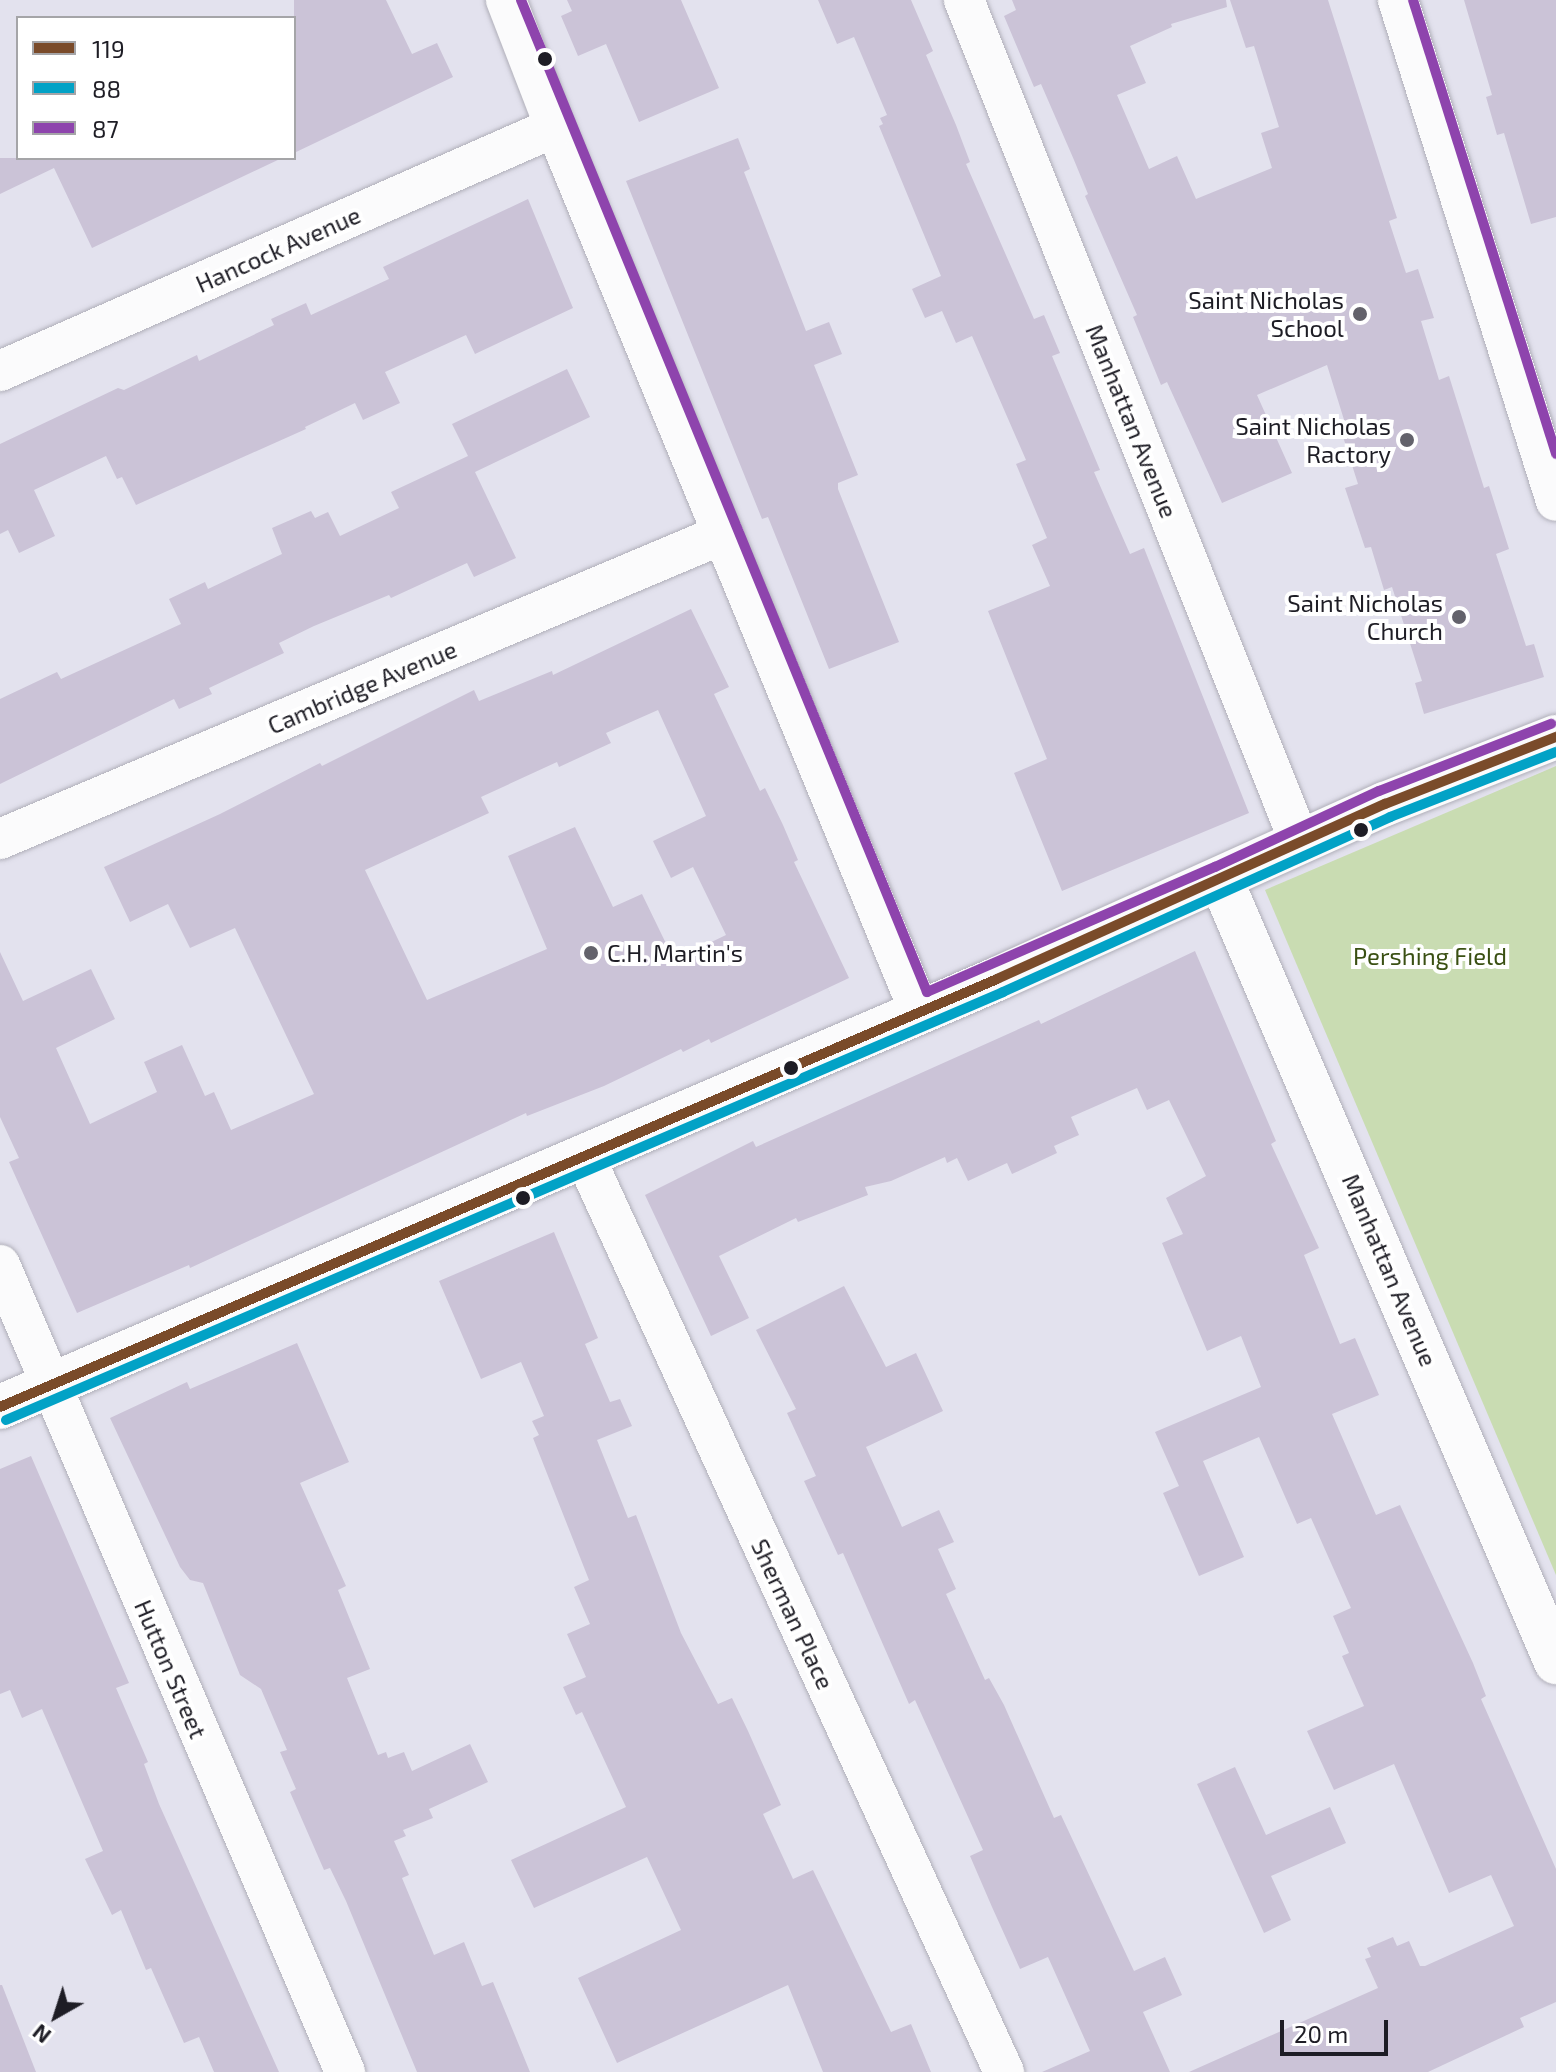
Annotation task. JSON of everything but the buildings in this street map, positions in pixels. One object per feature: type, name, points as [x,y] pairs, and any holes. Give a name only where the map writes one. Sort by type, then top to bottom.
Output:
[{"type":"main road","points":[[0,1407],[1221,880],[1300,843],[1556,737]]},
{"type":"main road","name":"Manhattan Avenue","points":[[1221,880],[1556,1662]]},
{"type":"street","points":[[506,0],[555,127],[919,1010]]},
{"type":"street","name":"Manhattan Avenue","points":[[964,0],[1300,843]]},
{"type":"street","points":[[1398,0],[1556,501]]},
{"type":"street","name":"Hancock Avenue","points":[[0,371],[555,127]]},
{"type":"street","name":"Cambridge Avenue","points":[[0,839],[723,534]]},
{"type":"street","name":"Sherman Place","points":[[584,1155],[1004,2072]]},
{"type":"street","name":"Hutton Street","points":[[0,1265],[345,2072]]},
{"type":"green space","name":"Pershing Field","points":[[1556,766],[1556,1575],[1265,890]]},
{"type":"transit line","name":"87","points":[[521,0],[927,992],[1215,867],[1379,791],[1551,724]]},
{"type":"transit line","name":"87","points":[[1413,0],[1556,454]]},
{"type":"transit line","name":"119","points":[[0,1407],[997,979],[1385,804],[1556,737]]},
{"type":"transit line","name":"88","points":[[6,1420],[1003,992],[1390,817],[1556,752]]},
{"type":"place","name":"Saint Nicholas School","points":[[1360,314]]},
{"type":"place","name":"Saint Nicholas Ractory","points":[[1407,440]]},
{"type":"place","name":"Saint Nicholas Church","points":[[1459,617]]},
{"type":"place","name":"C.H. Martin's","points":[[591,953]]}]
